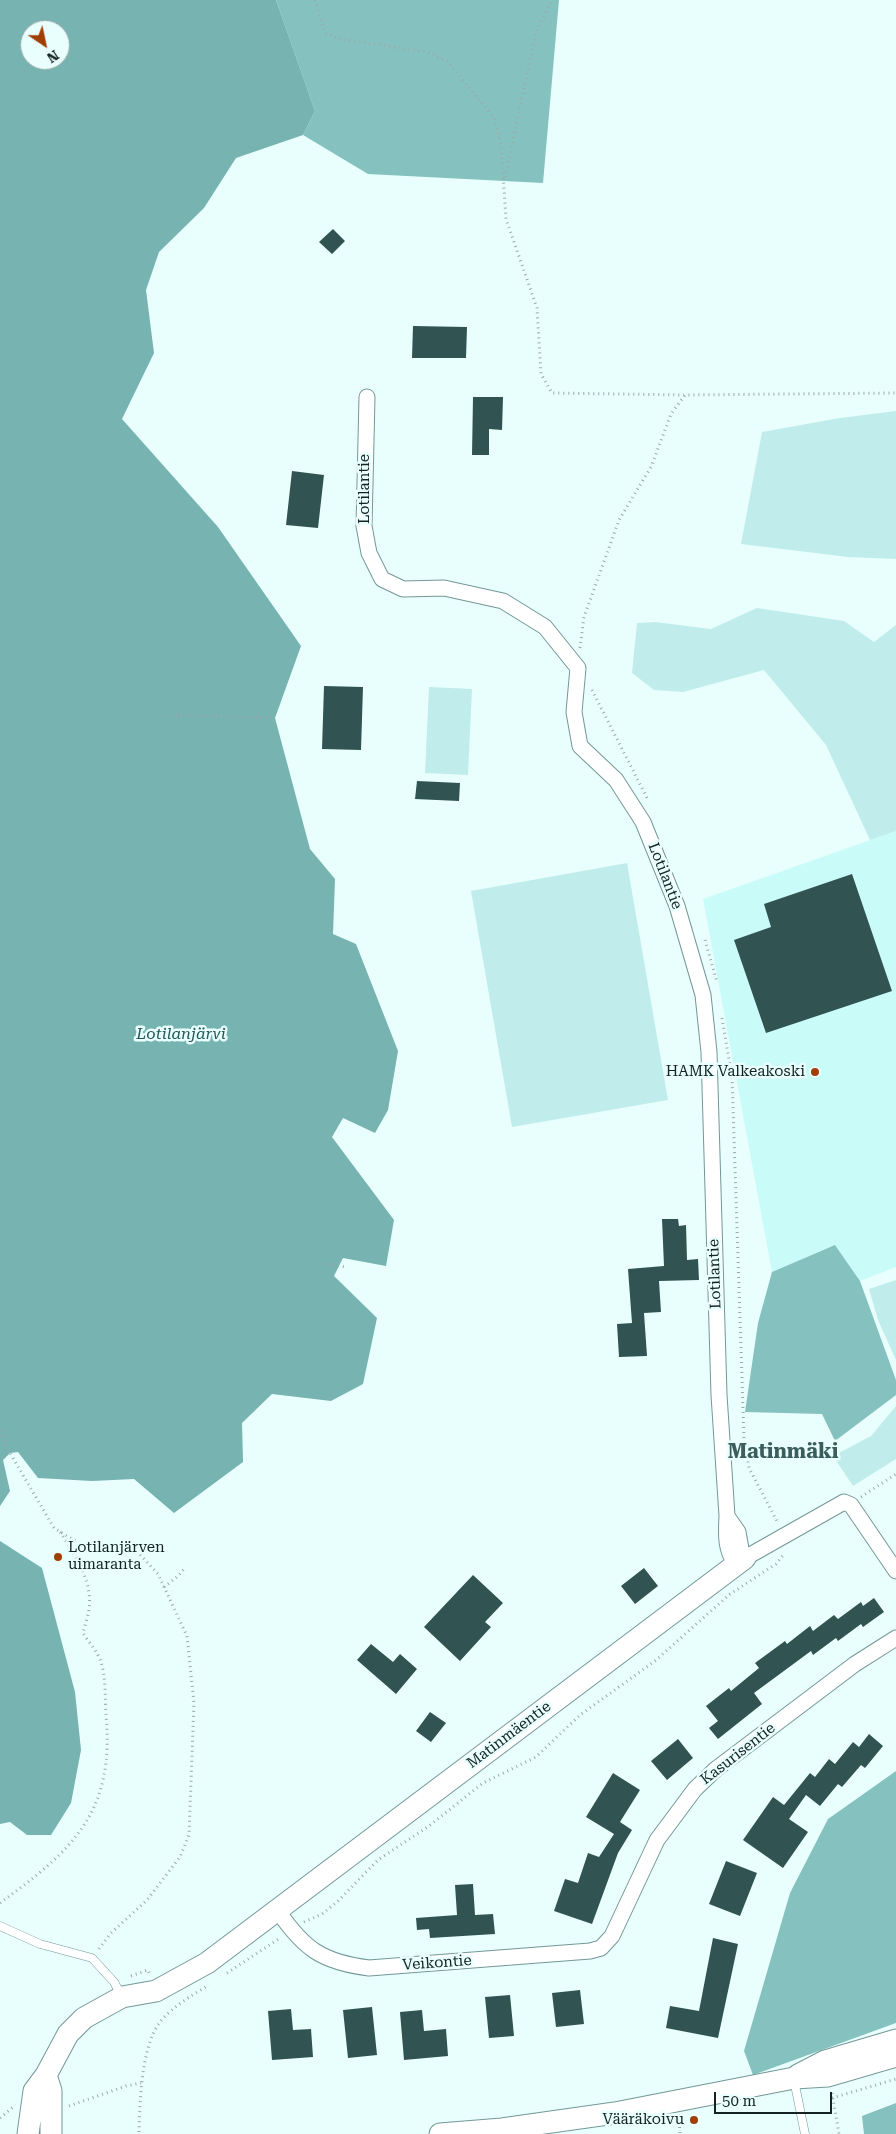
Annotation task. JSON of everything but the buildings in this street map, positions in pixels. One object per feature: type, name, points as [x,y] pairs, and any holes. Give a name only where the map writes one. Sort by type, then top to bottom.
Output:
[{"type":"street","name":"Lotilantie","points":[[367,397],[364,526],[369,553],[382,579],[403,588],[444,588],[503,601],[545,627],[578,668],[574,712],[580,746],[616,780],[644,822],[677,906],[704,995],[709,1052],[718,1366],[728,1552],[741,1561]]},
{"type":"street","name":"Matinmäentie","points":[[28,2134],[30,2108],[34,2091],[46,2076],[68,2034],[84,2018],[152,1980],[179,1977],[207,1963],[278,1912],[495,1744],[741,1561],[848,1503]]},
{"type":"street","points":[[848,1503],[896,1571]]},
{"type":"street","name":"Kasurisentie","points":[[612,1936],[656,1840],[694,1789],[716,1769],[856,1664],[896,1638]]},
{"type":"street","name":"Veikontie","points":[[278,1912],[304,1945],[327,1959],[342,1964],[369,1968],[590,1951],[601,1948],[612,1936]]},
{"type":"street","points":[[794,2078],[825,2061],[896,2040]]},
{"type":"street","points":[[440,2134],[502,2129],[615,2113],[794,2078],[828,2076],[896,2056]]},
{"type":"street","points":[[46,2076],[51,2091],[51,2134]]},
{"type":"lane","points":[[0,1926],[40,1944],[92,1958],[127,1995]]},
{"type":"lane","points":[[794,2078],[805,2134]]},
{"type":"path","points":[[315,0],[325,33],[341,39],[427,52],[448,62],[494,118],[501,144],[506,219],[538,308],[541,374],[552,393],[685,396],[896,393]]},
{"type":"path","points":[[504,183],[536,32],[552,0]]},
{"type":"path","points":[[652,807],[597,698],[578,668],[584,617],[619,520],[651,467],[671,414],[685,396]]},
{"type":"path","points":[[166,715],[275,718]]},
{"type":"path","points":[[702,933],[717,985]]},
{"type":"path","points":[[226,1974],[291,1930],[322,1914],[337,1902],[378,1860],[429,1826],[483,1783],[536,1757],[580,1714],[655,1662],[730,1594],[776,1564],[791,1545],[749,1468],[744,1439],[732,1077],[721,1013]]},
{"type":"path","points":[[328,1264],[346,1267]]},
{"type":"path","points":[[0,1431],[10,1453],[54,1528],[82,1545],[134,1548],[158,1574],[186,1636],[194,1703],[189,1835],[180,1857],[147,1900],[112,1933],[92,1958]]},
{"type":"path","points":[[848,1503],[896,1474]]},
{"type":"path","points":[[0,1903],[35,1877],[66,1850],[86,1826],[97,1804],[105,1775],[107,1724],[101,1661],[82,1633],[89,1608],[87,1587],[77,1556],[60,1531]]},
{"type":"path","points":[[164,1587],[185,1568]]},
{"type":"path","points":[[139,2132],[141,2083],[154,2031],[168,2014],[217,1979]]},
{"type":"path","points":[[828,2076],[839,2134]]},
{"type":"path","points":[[832,2098],[896,2079]]},
{"type":"shaded area","points":[[276,0],[559,0],[543,183],[368,174],[303,135],[315,111]]},
{"type":"shaded area","points":[[896,411],[896,559],[848,557],[741,544],[762,432],[840,418]]},
{"type":"shaded area","points":[[757,608],[844,621],[874,642],[896,625],[896,831],[870,840],[826,745],[764,670],[683,692],[654,690],[632,673],[637,623],[655,622],[711,629]]},
{"type":"shaded area","points":[[429,687],[472,689],[468,775],[425,773]]},
{"type":"shaded area","name":"HAMK Valkeakoski","points":[[896,831],[896,1267],[860,1281],[835,1245],[772,1272],[703,899]]},
{"type":"shaded area","points":[[627,863],[668,1100],[512,1127],[471,891]]},
{"type":"shaded area","points":[[835,1245],[860,1281],[896,1380],[896,1395],[835,1441],[822,1414],[745,1412],[758,1323],[772,1272]]},
{"type":"shaded area","points":[[896,1280],[896,1360],[878,1320],[869,1289]]},
{"type":"shaded area","points":[[896,1406],[896,1459],[853,1486],[833,1456],[871,1436]]},
{"type":"shaded area","points":[[896,1771],[896,2023],[753,2075],[744,2051],[790,1893],[828,1819]]},
{"type":"shaded area","points":[[896,2103],[896,2134],[864,2134],[862,2116]]},
{"type":"water","name":"Lotilanjärvi","points":[[0,0],[276,0],[315,111],[303,135],[236,158],[204,208],[159,252],[146,290],[154,353],[122,419],[218,527],[301,646],[275,718],[310,849],[335,879],[333,934],[356,944],[398,1051],[388,1110],[375,1133],[343,1118],[332,1137],[394,1220],[386,1266],[343,1258],[334,1276],[377,1318],[363,1384],[331,1401],[272,1394],[242,1423],[243,1462],[174,1513],[134,1479],[92,1481],[38,1478],[18,1452],[10,1453],[3,1460],[10,1491],[0,1506]]},
{"type":"water","points":[[0,1541],[42,1568],[75,1692],[81,1750],[71,1803],[51,1835],[27,1835],[10,1822],[0,1824]]},
{"type":"place","name":"HAMK Valkeakoski","points":[[815,1072]]},
{"type":"place","name":"Lotilanjärven uimaranta","points":[[58,1557]]},
{"type":"place","name":"Vääräkoivu","points":[[694,2120]]},
{"type":"district","name":"Matinmäki","points":[[783,1452]]}]
